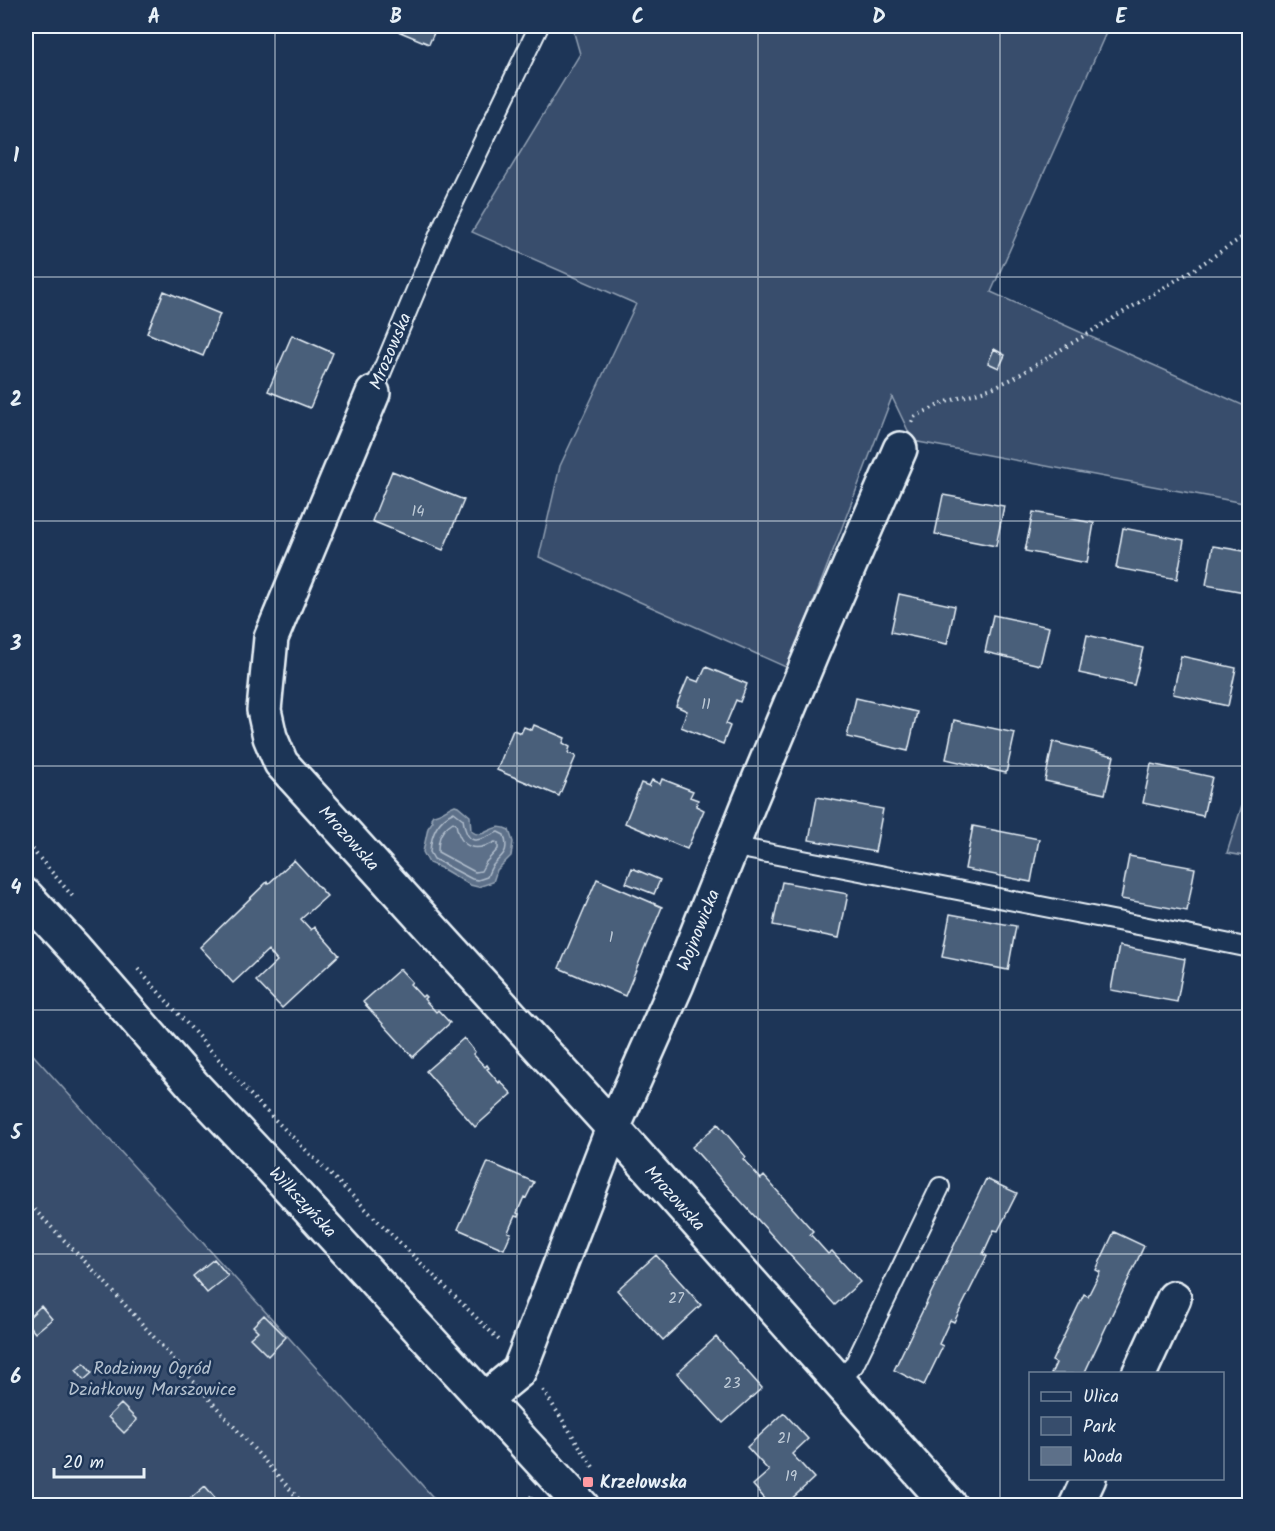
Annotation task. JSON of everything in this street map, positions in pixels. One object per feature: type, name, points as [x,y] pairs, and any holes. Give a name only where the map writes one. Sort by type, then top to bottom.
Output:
[{"type":"street","name":"Mrozowska","points":[[373,393],[270,638],[264,710],[270,738],[281,763],[613,1128],[950,1506]]},
{"type":"street","name":"Wojnowicka","points":[[484,1400],[519,1371],[613,1128],[677,984],[731,846],[900,449]]},
{"type":"street","name":"Wilkszyńska","points":[[26,896],[75,948],[194,1086],[582,1506]]},
{"type":"street","points":[[1140,1372],[1174,1298]]},
{"type":"street","points":[[1076,1506],[1089,1480]]},
{"type":"lane","name":"Mrozowska","points":[[373,393],[444,223],[539,26]]},
{"type":"lane","points":[[731,846],[1250,948]]},
{"type":"lane","points":[[838,1381],[854,1365],[940,1187]]},
{"type":"path","points":[[915,417],[942,403],[992,388],[1014,378],[1193,270],[1250,232]]},
{"type":"path","points":[[26,839],[75,899]]},
{"type":"path","points":[[131,961],[257,1102],[530,1370],[599,1476]]},
{"type":"path","points":[[26,1201],[101,1278],[305,1506]]},
{"type":"path","points":[[26,1496],[34,1506]]},
{"type":"green space","points":[[572,26],[1109,26],[991,292],[1249,408],[1249,504],[913,441],[892,397],[788,668],[539,557],[560,466],[636,304],[472,232],[580,54]]},
{"type":"green space","points":[[1249,783],[1249,857],[1227,853]]},
{"type":"green space","name":"Rodzinny Ogród Działkowy Marszowice","points":[[26,1047],[440,1505],[26,1505]]},
{"type":"water","points":[[455,805],[470,816],[471,831],[476,834],[497,827],[509,830],[513,842],[511,856],[497,870],[493,882],[478,887],[470,885],[429,863],[423,852],[433,815]]},
{"type":"building","points":[[386,26],[437,26],[429,44]]},
{"type":"building","points":[[164,291],[220,314],[203,356],[147,333]]},
{"type":"building","points":[[292,335],[333,353],[310,408],[268,391]]},
{"type":"building","points":[[994,349],[1005,355],[999,368],[988,363]]},
{"type":"building","points":[[392,471],[464,500],[443,550],[372,521]]},
{"type":"building","points":[[943,495],[1004,506],[996,546],[935,534]]},
{"type":"building","points":[[1033,512],[1094,523],[1087,563],[1025,551]]},
{"type":"building","points":[[1123,528],[1184,540],[1177,579],[1116,568]]},
{"type":"building","points":[[1213,546],[1250,552],[1250,593],[1206,585]]},
{"type":"building","points":[[899,594],[955,606],[947,644],[891,632]]},
{"type":"building","points":[[993,615],[1049,627],[1040,665],[985,652]]},
{"type":"building","points":[[1087,635],[1143,648],[1134,685],[1079,673]]},
{"type":"building","points":[[1181,656],[1236,668],[1228,706],[1173,694]]},
{"type":"building","points":[[706,667],[747,684],[740,702],[736,700],[726,724],[730,726],[723,744],[681,727],[687,711],[676,706],[688,678],[699,682]]},
{"type":"building","points":[[856,698],[917,712],[908,751],[847,737]]},
{"type":"building","points":[[954,720],[1015,733],[1006,773],[946,759]]},
{"type":"building","points":[[534,725],[565,738],[563,743],[570,747],[568,753],[576,756],[559,796],[497,770],[513,730],[521,733],[524,727],[532,730]]},
{"type":"building","points":[[1053,742],[1114,756],[1105,794],[1045,781]]},
{"type":"building","points":[[1151,764],[1212,777],[1203,816],[1143,803]]},
{"type":"building","points":[[662,779],[693,791],[690,797],[698,800],[696,806],[704,810],[687,849],[625,823],[641,783],[649,786],[652,780],[660,784]]},
{"type":"building","points":[[817,797],[883,809],[875,852],[809,840]]},
{"type":"building","points":[[973,826],[1039,839],[1031,882],[965,869]]},
{"type":"building","points":[[1129,856],[1195,868],[1187,911],[1121,899]]},
{"type":"building","points":[[294,860],[327,896],[301,919],[311,930],[314,927],[339,955],[282,1008],[256,981],[277,961],[268,950],[233,983],[200,947],[267,882],[268,884]]},
{"type":"building","points":[[632,868],[660,880],[654,894],[626,883]]},
{"type":"building","points":[[597,879],[662,907],[625,996],[559,968]]},
{"type":"building","points":[[782,882],[848,894],[839,938],[773,925]]},
{"type":"building","points":[[950,914],[1016,926],[1008,970],[942,957]]},
{"type":"building","points":[[1119,946],[1185,959],[1177,1002],[1111,990]]},
{"type":"building","points":[[400,969],[422,997],[424,995],[426,997],[424,999],[436,1012],[438,1010],[450,1023],[413,1057],[363,1002]]},
{"type":"building","points":[[464,1038],[475,1052],[473,1054],[485,1067],[487,1065],[489,1068],[487,1069],[499,1083],[500,1081],[512,1094],[475,1127],[426,1071]]},
{"type":"building","points":[[718,1124],[746,1157],[743,1159],[761,1179],[764,1176],[813,1231],[810,1234],[828,1254],[832,1251],[860,1282],[835,1305],[692,1147]]},
{"type":"building","points":[[488,1162],[534,1182],[526,1198],[524,1197],[517,1213],[518,1217],[515,1216],[504,1249],[458,1229]]},
{"type":"building","points":[[986,1179],[1017,1193],[998,1231],[994,1230],[983,1254],[987,1256],[954,1322],[950,1320],[939,1344],[943,1346],[924,1385],[894,1370]]},
{"type":"building","points":[[1114,1232],[1144,1246],[1085,1372],[1052,1372],[1056,1363],[1052,1361],[1084,1294],[1088,1296],[1100,1272],[1096,1270]]},
{"type":"building","points":[[656,1255],[701,1305],[663,1340],[617,1290]]},
{"type":"building","points":[[214,1259],[228,1276],[207,1293],[193,1276]]},
{"type":"building","points":[[41,1306],[52,1319],[35,1333],[26,1320]]},
{"type":"building","points":[[264,1315],[286,1337],[268,1356],[250,1338],[258,1331],[253,1326]]},
{"type":"building","points":[[716,1337],[762,1388],[723,1423],[677,1373]]},
{"type":"building","points":[[84,1363],[92,1373],[84,1380],[76,1370]]},
{"type":"building","points":[[121,1404],[137,1420],[124,1433],[108,1417]]},
{"type":"building","points":[[784,1413],[808,1439],[792,1454],[814,1478],[784,1506],[771,1506],[753,1485],[769,1471],[747,1447]]},
{"type":"building","points":[[205,1486],[216,1499],[209,1506],[195,1506],[190,1499]]},
{"type":"place","name":"Krzelowska","points":[[588,1482]]}]
